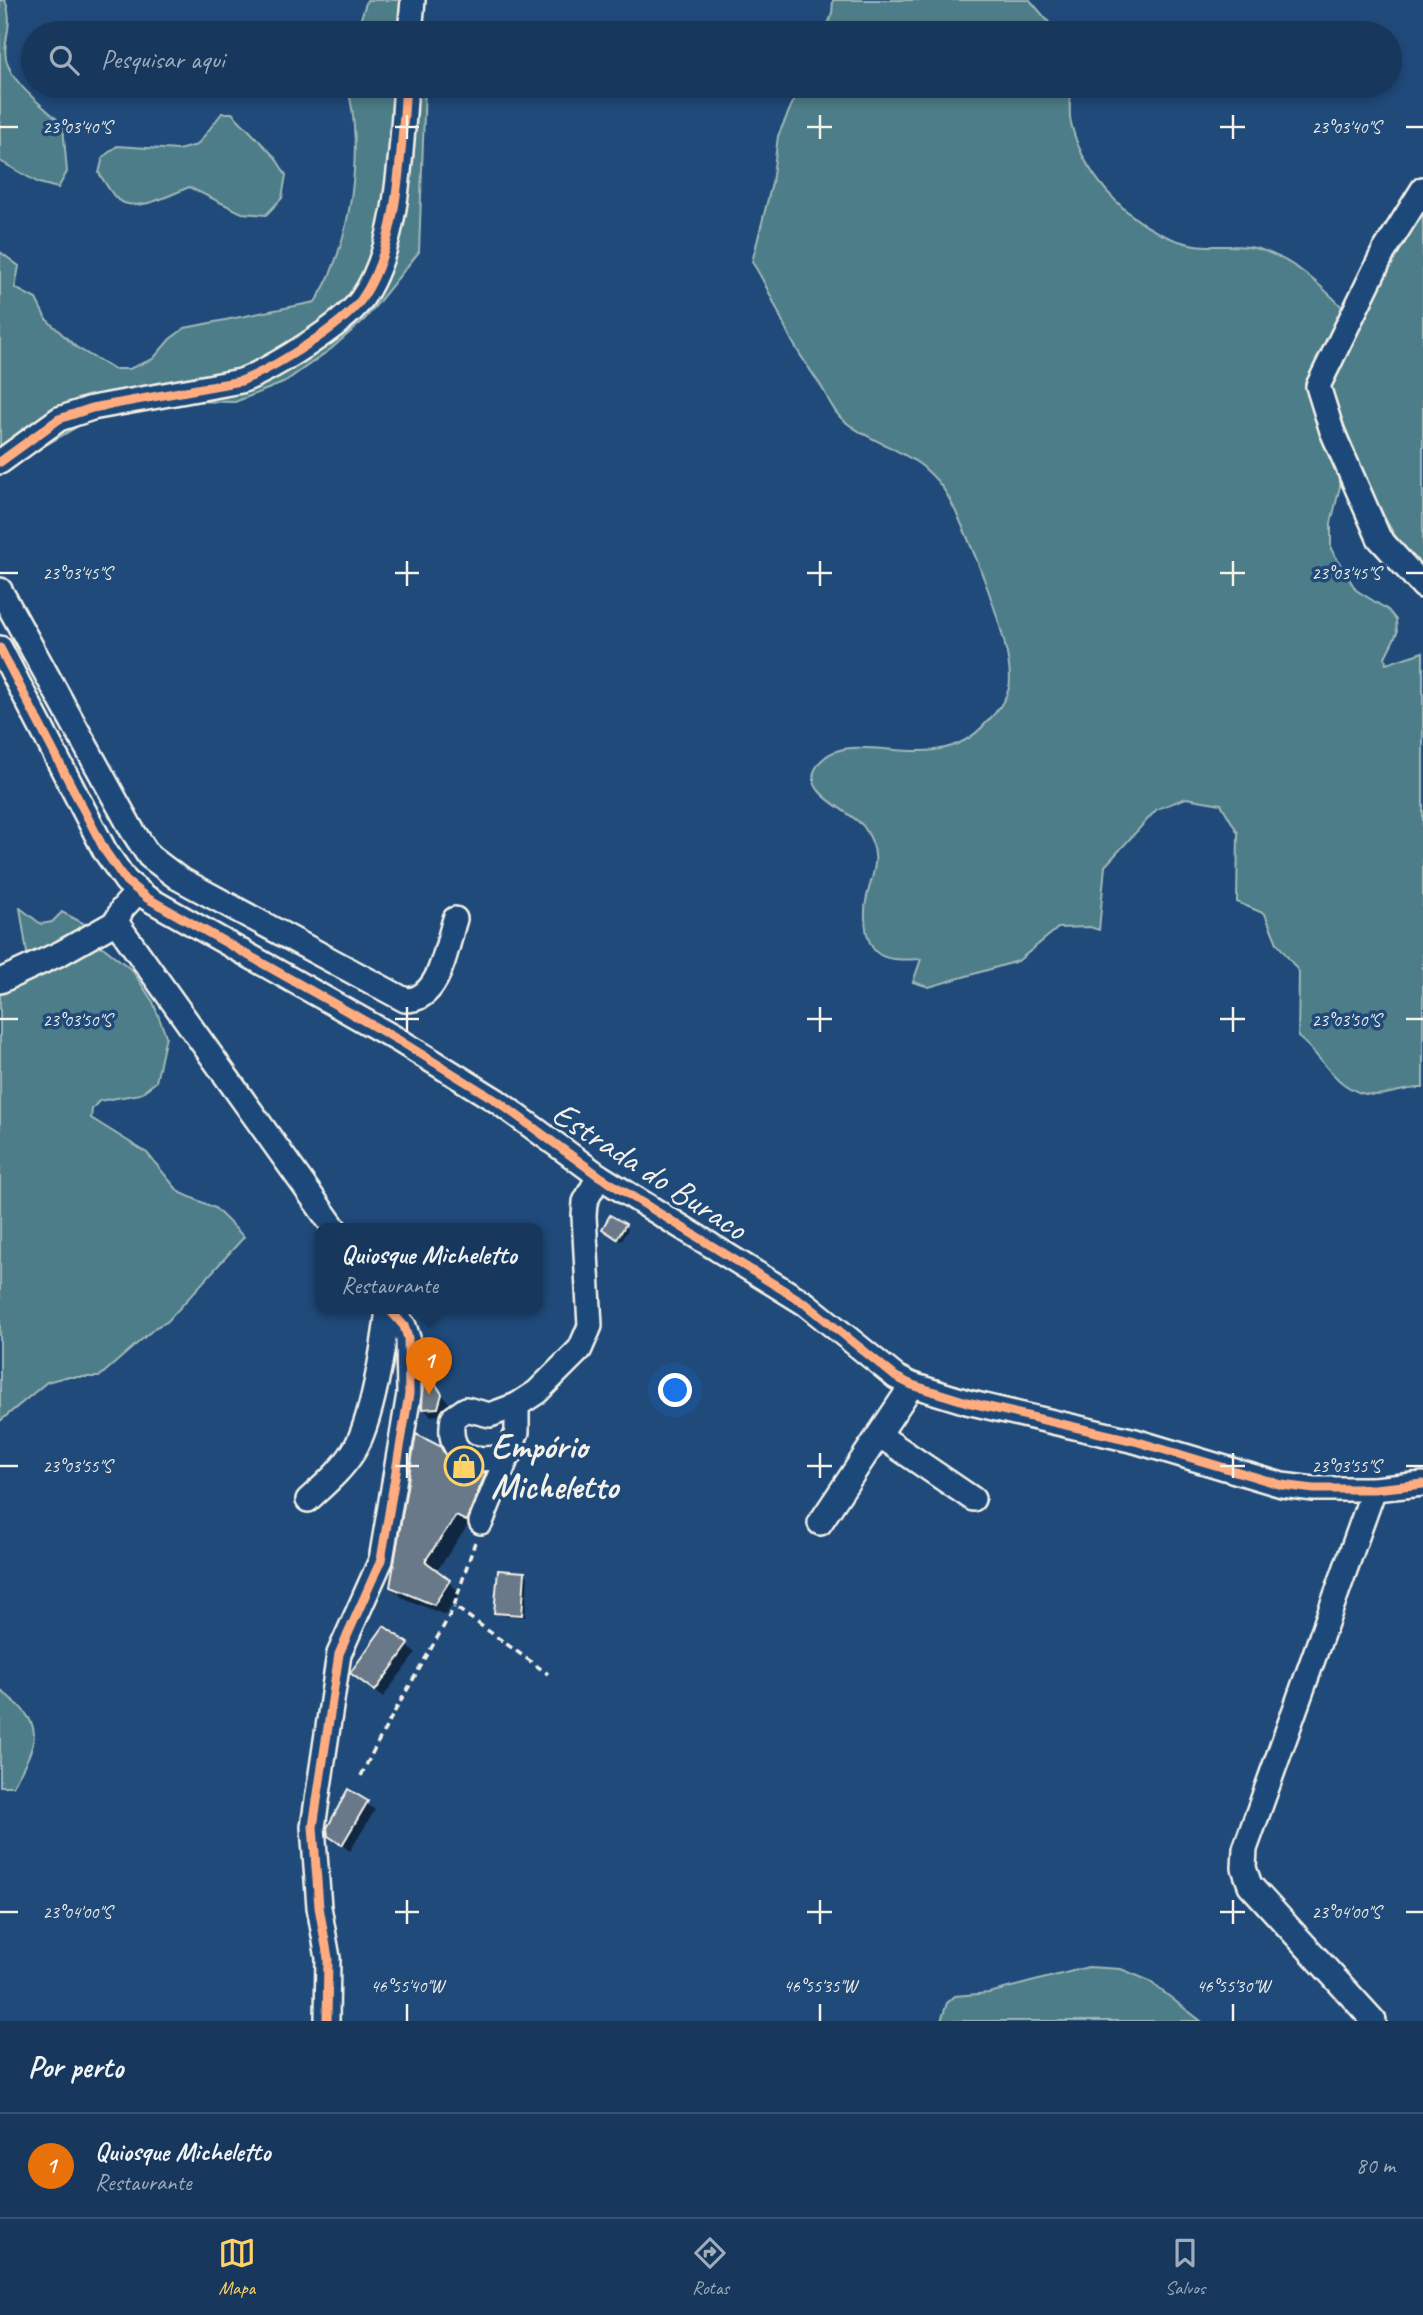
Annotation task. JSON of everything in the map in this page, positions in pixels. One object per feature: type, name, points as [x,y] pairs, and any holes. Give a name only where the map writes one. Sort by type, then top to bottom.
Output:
[{"type":"street","points":[[411,21],[412,0]]},
{"type":"street","points":[[0,462],[59,419],[92,408],[230,383],[261,373],[308,344],[360,302],[378,269],[390,222],[405,98]]},
{"type":"street","points":[[1423,189],[1383,253],[1318,386],[1332,431],[1379,538],[1423,586]]},
{"type":"street","points":[[0,590],[132,830],[149,856],[178,877],[405,1000],[418,1001],[432,990],[455,919]]},
{"type":"street","name":"Estrada do Buraco","points":[[0,649],[105,851],[126,881],[138,891],[498,1101],[599,1176],[806,1304],[896,1377],[912,1385],[967,1402],[1135,1441],[1282,1485],[1314,1489],[1374,1489],[1423,1483]]},
{"type":"street","points":[[61,766],[89,751]]},
{"type":"street","points":[[0,981],[61,953],[116,922],[122,909],[138,891]]},
{"type":"street","points":[[116,922],[331,1223]]},
{"type":"street","points":[[510,1455],[484,1461],[474,1459],[456,1448],[450,1434],[453,1418],[466,1409],[490,1415],[517,1405],[537,1392],[580,1349],[590,1326],[585,1202],[599,1176]]},
{"type":"street","points":[[308,1500],[344,1466],[355,1449],[373,1388],[388,1314]]},
{"type":"street","points":[[327,2021],[328,1958],[319,1906],[313,1827],[339,1654],[381,1560],[409,1394],[408,1338],[404,1326],[393,1314]]},
{"type":"street","points":[[820,1523],[912,1385]]},
{"type":"street","points":[[481,1522],[510,1455],[517,1432],[517,1405]]},
{"type":"street","points":[[878,1435],[973,1499]]},
{"type":"street","points":[[1374,1489],[1245,1849],[1244,1868],[1250,1885],[1374,2021]]},
{"type":"path","points":[[361,1776],[380,1734],[418,1675],[455,1606],[481,1522]]},
{"type":"path","points":[[455,1606],[548,1674]]},
{"type":"green space","points":[[0,0],[5,0],[9,25],[5,52],[9,69],[21,86],[21,98],[33,98],[63,125],[67,172],[58,188],[39,183],[0,161]]},
{"type":"green space","points":[[367,0],[423,0],[424,21],[360,21]]},
{"type":"green space","points":[[833,0],[1030,0],[1048,21],[829,21]]},
{"type":"green space","points":[[350,98],[425,98],[419,252],[365,319],[331,349],[283,383],[235,402],[183,401],[104,411],[0,472],[0,252],[19,266],[15,288],[36,299],[46,319],[76,347],[113,369],[129,369],[153,359],[170,339],[185,328],[315,302],[338,254],[346,226],[354,167]]},
{"type":"green space","points":[[795,98],[1070,98],[1070,119],[1088,164],[1101,184],[1134,217],[1153,230],[1195,245],[1244,246],[1272,254],[1297,267],[1349,314],[1423,206],[1423,571],[1408,555],[1383,515],[1337,406],[1332,406],[1343,474],[1331,523],[1331,549],[1356,590],[1388,610],[1396,620],[1397,633],[1385,657],[1386,664],[1423,652],[1423,1088],[1380,1095],[1361,1093],[1350,1088],[1332,1073],[1298,1037],[1299,972],[1277,943],[1265,914],[1237,902],[1238,833],[1221,804],[1186,798],[1157,809],[1105,866],[1099,930],[1090,927],[1058,928],[1018,961],[929,987],[913,982],[921,959],[888,958],[874,950],[867,932],[865,905],[874,873],[875,852],[864,827],[829,801],[815,785],[813,776],[817,766],[831,753],[849,748],[917,751],[942,749],[965,740],[986,723],[1003,703],[1009,688],[1009,671],[998,619],[988,590],[944,490],[922,466],[858,431],[837,414],[792,341],[752,262],[772,183],[778,136]]},
{"type":"green space","points":[[222,113],[232,113],[275,157],[286,175],[282,198],[266,215],[242,213],[189,187],[162,199],[131,205],[115,197],[99,173],[103,157],[117,146],[178,150],[197,145]]},
{"type":"green space","points":[[20,908],[41,924],[52,922],[62,912],[83,923],[99,944],[132,970],[153,1002],[166,1036],[156,1082],[140,1094],[99,1101],[92,1109],[91,1118],[147,1153],[179,1192],[215,1208],[244,1237],[167,1322],[156,1327],[99,1377],[65,1377],[47,1382],[0,1421],[0,980],[17,986],[27,953]]},
{"type":"green space","points":[[0,1690],[26,1713],[34,1734],[29,1756],[13,1786],[0,1786]]},
{"type":"green space","points":[[1088,1967],[1121,1969],[1148,1980],[1201,2021],[941,2021],[947,2003],[955,1996],[989,1993]]},
{"type":"building","points":[[610,1215],[626,1224],[617,1239],[602,1229]]},
{"type":"building","points":[[435,1383],[442,1394],[438,1408],[422,1409],[423,1384]]},
{"type":"building","points":[[416,1434],[440,1446],[448,1459],[459,1467],[486,1473],[466,1521],[456,1516],[425,1561],[450,1580],[434,1605],[390,1587]]},
{"type":"building","points":[[498,1570],[525,1572],[522,1615],[494,1613]]},
{"type":"building","points":[[384,1626],[409,1644],[375,1691],[350,1673]]},
{"type":"building","points":[[348,1789],[368,1801],[342,1845],[328,1836],[327,1828]]},
{"type":"cycle path","points":[[0,462],[59,419],[92,408],[241,381],[306,346],[339,322],[361,300],[374,278],[391,226],[400,167],[405,98]]},
{"type":"cycle path","points":[[0,648],[105,851],[126,881],[147,898],[400,1041],[497,1101],[599,1176],[806,1304],[896,1377],[912,1385],[967,1402],[1135,1441],[1282,1485],[1314,1489],[1374,1489],[1423,1484]]},
{"type":"cycle path","points":[[327,2021],[328,1958],[319,1907],[313,1827],[339,1654],[381,1560],[409,1394],[408,1338],[404,1326],[393,1314]]},
{"type":"place","name":"Quiosque Micheletto","points":[[429,1395]]},
{"type":"place","name":"Empório Micheletto","points":[[464,1466]]}]
